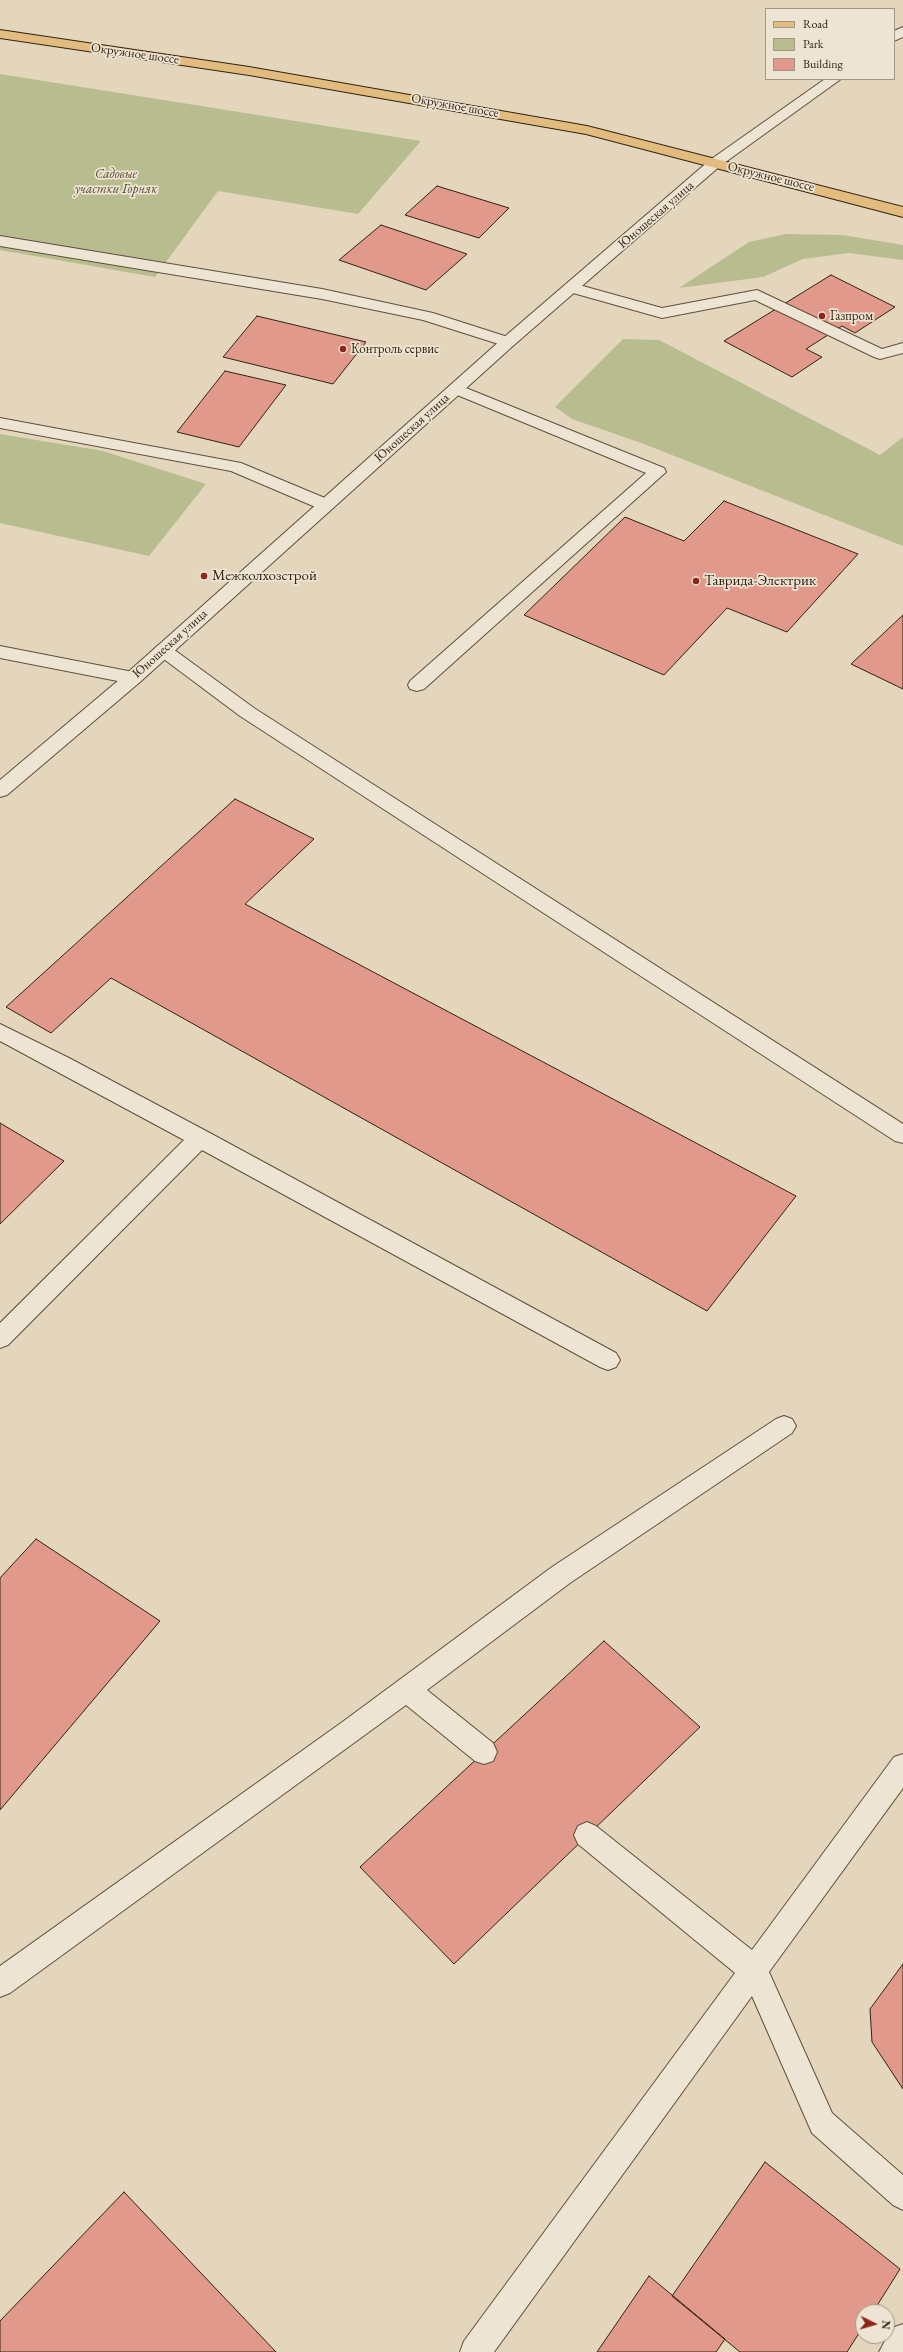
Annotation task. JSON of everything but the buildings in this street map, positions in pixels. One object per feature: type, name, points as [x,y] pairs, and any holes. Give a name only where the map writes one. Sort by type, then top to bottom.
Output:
[{"type":"main road","name":"Окружное шоссе","points":[[0,34],[249,71],[587,130],[903,212]]},
{"type":"street","name":"Юношеская улица","points":[[0,790],[133,678],[508,342],[715,163],[833,80]]},
{"type":"street","points":[[0,241],[322,294],[427,316],[508,342]]},
{"type":"street","points":[[572,288],[662,313],[757,295],[880,354],[903,348]]},
{"type":"street","points":[[417,685],[658,472],[456,389]]},
{"type":"street","points":[[0,423],[235,467],[326,505]]},
{"type":"street","points":[[163,650],[247,712],[903,1135]]},
{"type":"street","points":[[0,652],[133,678]]},
{"type":"street","points":[[0,1032],[200,1138],[608,1360]]},
{"type":"street","points":[[0,1338],[200,1138]]},
{"type":"street","points":[[0,1983],[407,1690],[561,1575],[784,1426]]},
{"type":"street","points":[[407,1690],[484,1752]]},
{"type":"street","points":[[475,2352],[903,1766]]},
{"type":"street","points":[[587,1835],[754,1970],[822,2123],[903,2195]]},
{"type":"street","points":[[894,2352],[903,2339]]},
{"type":"green space","name":"Садовые участки Горняк","points":[[0,74],[421,141],[358,214],[218,191],[155,277],[0,250]]},
{"type":"green space","points":[[786,234],[843,235],[903,245],[903,260],[849,253],[803,259],[763,277],[679,288],[749,242]]},
{"type":"green space","points":[[623,339],[659,340],[880,455],[903,437],[903,546],[644,444],[572,419],[555,407]]},
{"type":"green space","points":[[0,434],[103,451],[206,484],[149,556],[0,523]]},
{"type":"place","name":"Газпром","points":[[822,316]]},
{"type":"place","name":"Контроль сервис","points":[[343,349]]},
{"type":"place","name":"Межколхозстрой","points":[[204,576]]},
{"type":"place","name":"Таврида-Электрик","points":[[696,581]]}]
